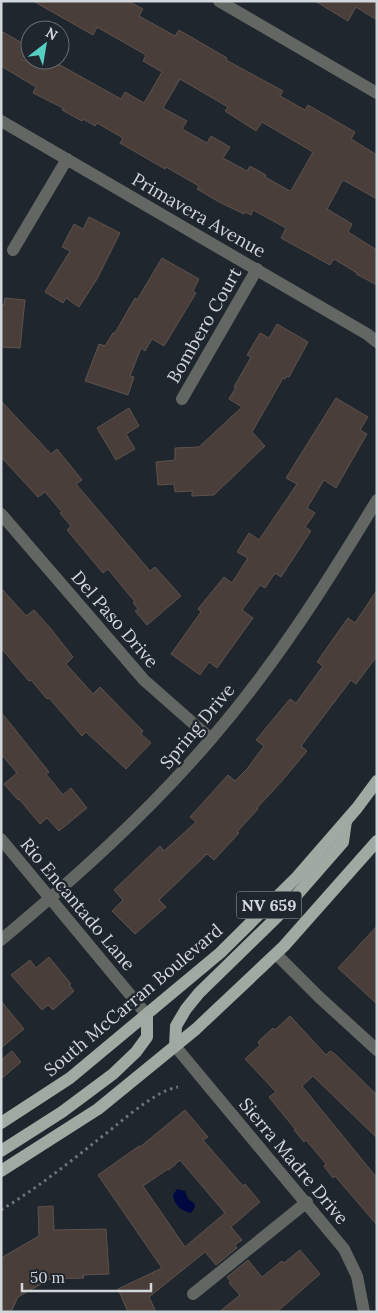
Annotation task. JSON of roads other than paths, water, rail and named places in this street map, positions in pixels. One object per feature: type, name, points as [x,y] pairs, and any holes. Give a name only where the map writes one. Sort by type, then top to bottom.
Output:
[{"type":"main road","name":"South McCarran Boulevard","points":[[1,1123],[70,1078],[220,953],[297,877],[377,781]]},
{"type":"main road","points":[[175,1046],[176,1026],[186,1008],[199,992],[281,913],[343,842],[346,820]]},
{"type":"main road","name":"NV 659","points":[[1,1171],[98,1109],[175,1046],[276,954],[377,841]]},
{"type":"main road","points":[[1,1151],[62,1112],[113,1074],[136,1052],[147,1036],[147,1015]]},
{"type":"street","points":[[219,1],[376,92]]},
{"type":"street","name":"Primavera Avenue","points":[[1,120],[257,269],[367,334],[377,342]]},
{"type":"street","points":[[13,250],[67,158]]},
{"type":"street","name":"Bombero Court","points":[[182,398],[257,269]]},
{"type":"street","name":"Spring Drive","points":[[1,940],[108,847],[166,790],[211,739],[259,679],[304,617],[377,500]]},
{"type":"street","name":"Del Paso Drive","points":[[1,514],[144,680],[211,739]]},
{"type":"street","name":"Rio Encantado Lane","points":[[1,839],[147,1015]]},
{"type":"street","points":[[276,954],[319,997],[377,1050]]},
{"type":"street","name":"Sierra Madre Drive","points":[[175,1046],[307,1202],[344,1249],[357,1276],[364,1309]]},
{"type":"street","points":[[193,1294],[307,1202]]},
{"type":"street","points":[[364,1309],[377,1308]]}]
